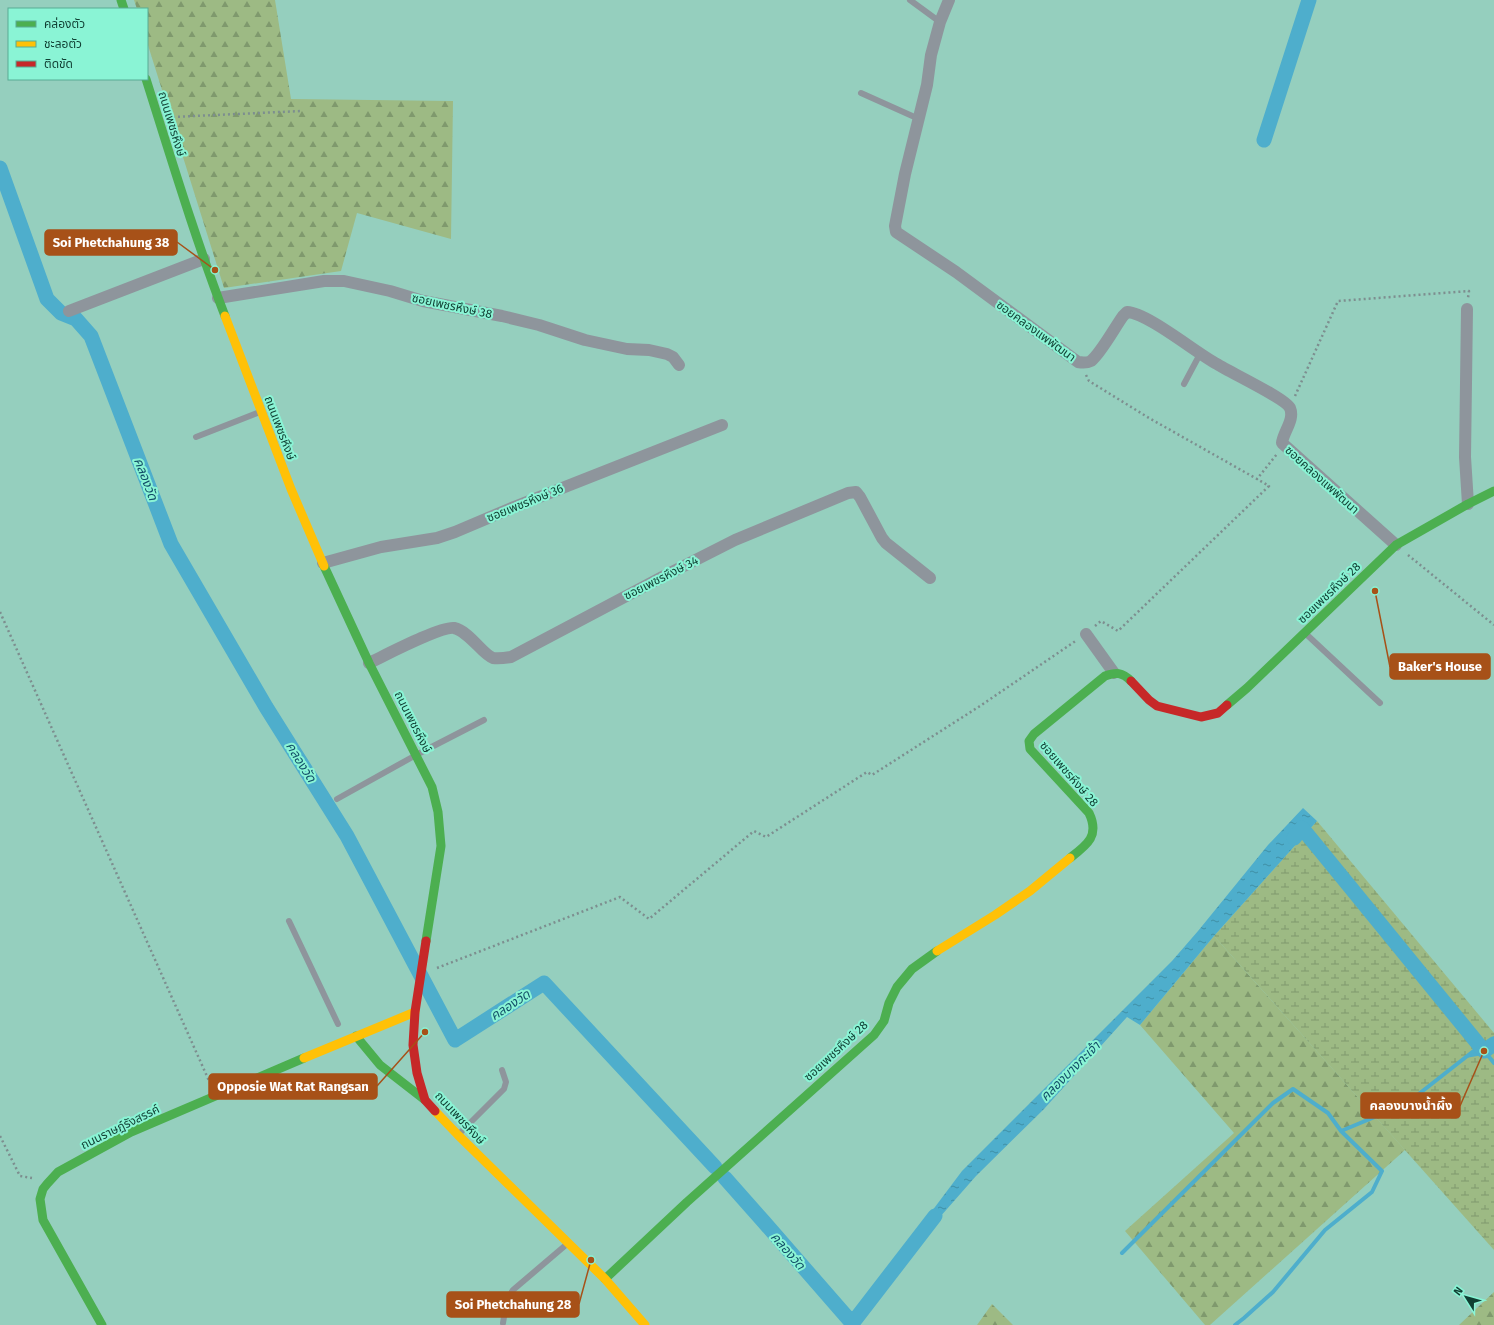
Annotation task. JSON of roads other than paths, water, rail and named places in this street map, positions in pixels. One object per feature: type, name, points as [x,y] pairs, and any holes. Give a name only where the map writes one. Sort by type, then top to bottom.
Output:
[{"type":"street","name":"ซอยคลองแพพัฒนา","points":[[949,0],[940,22],[931,55],[927,85],[905,174],[895,226],[896,232],[956,272],[1078,362],[1086,363],[1091,360],[1127,312],[1133,312],[1152,322],[1200,354],[1278,398],[1290,407],[1292,415],[1282,440],[1284,446],[1396,545]]},
{"type":"street","name":"ถนนเพชรหึงษ์","points":[[146,80],[204,259],[291,489],[323,563],[369,662],[432,787],[438,812],[440,846],[415,1012],[413,1045],[417,1073],[425,1100],[458,1135],[604,1279],[645,1325]]},
{"type":"street","points":[[69,311],[204,259]]},
{"type":"street","name":"ซอยเพชรหึงษ์ 38","points":[[218,298],[324,282],[344,281],[390,291],[423,301],[502,316],[539,325],[585,340],[627,349],[648,350],[667,354],[673,357],[679,365]]},
{"type":"street","points":[[1467,309],[1465,457],[1468,504]]},
{"type":"street","name":"ซอยเพชรหึงษ์ 36","points":[[323,563],[381,547],[437,538],[456,532],[521,504],[722,424]]},
{"type":"street","name":"ซอยเพชรหึงษ์ 28","points":[[604,1279],[687,1202],[874,1034],[884,1021],[889,1003],[897,987],[912,969],[938,950],[995,915],[1030,891],[1086,846],[1092,837],[1094,830],[1093,822],[1089,813],[1030,749],[1029,741],[1034,734],[1105,676],[1114,672],[1121,673],[1128,678],[1149,700],[1157,706],[1202,717],[1218,713],[1396,545],[1494,491]]},
{"type":"street","name":"ซอยเพชรหึงษ์ 34","points":[[369,662],[434,633],[454,628],[461,631],[492,658],[511,657],[659,578],[735,540],[848,493],[856,492],[860,497],[886,543],[930,578]]},
{"type":"street","points":[[1086,634],[1114,672]]},
{"type":"street","name":"ถนนราษฎ์รังสรรค์","points":[[102,1325],[43,1220],[39,1203],[40,1192],[48,1181],[58,1172],[131,1132],[216,1097],[344,1038],[356,1036],[415,1012]]},
{"type":"street","points":[[356,1036],[380,1065],[425,1100]]},
{"type":"lane","points":[[910,0],[940,22]]},
{"type":"lane","points":[[861,93],[919,119]]},
{"type":"lane","points":[[1184,384],[1200,354]]},
{"type":"lane","points":[[196,437],[261,411]]},
{"type":"lane","points":[[1304,633],[1380,703]]},
{"type":"lane","points":[[337,799],[416,755],[484,720]]},
{"type":"lane","points":[[289,922],[338,1024]]},
{"type":"lane","points":[[458,1135],[504,1088],[506,1078],[502,1070]]},
{"type":"lane","points":[[503,1323],[509,1296],[513,1290],[567,1244]]},
{"type":"water","points":[[1303,808],[1317,821],[1214,936],[1140,1025],[1127,1017],[1044,1109],[976,1176],[925,1234],[920,1227],[962,1171],[1172,961],[1268,845]]},
{"type":"water","points":[[1494,1036],[1494,1053],[1466,1058]]},
{"type":"waterway","points":[[1264,140],[1309,0]]},
{"type":"waterway","name":"คลองวัด","points":[[0,168],[47,299],[61,313],[76,319],[91,336],[171,544],[266,707],[347,836],[455,1040],[544,983],[715,1167]]},
{"type":"waterway","points":[[1294,838],[1302,828],[1484,1051],[1494,1044]]},
{"type":"waterway","points":[[1122,1253],[1273,1103],[1293,1089],[1328,1113],[1341,1131],[1406,1104],[1480,1046]]},
{"type":"waterway","points":[[1485,1052],[1494,1063]]},
{"type":"waterway","points":[[1235,1325],[1273,1292],[1325,1230],[1372,1192],[1382,1171],[1341,1131]]},
{"type":"waterway","name":"คลองวัด","points":[[725,1178],[852,1323]]},
{"type":"waterway","name":"คลองบางกะเจ้า","points":[[851,1325],[935,1216]]},
{"type":"place","name":"Soi Phetchahung 38","points":[[215,270]]},
{"type":"place","name":"Baker's House","points":[[1375,591]]},
{"type":"place","name":"Opposie Wat Rat Rangsan","points":[[425,1032]]},
{"type":"place","name":"คลองบางน้ำผึ้ง","points":[[1484,1051]]},
{"type":"place","name":"Soi Phetchahung 28","points":[[591,1260]]}]
